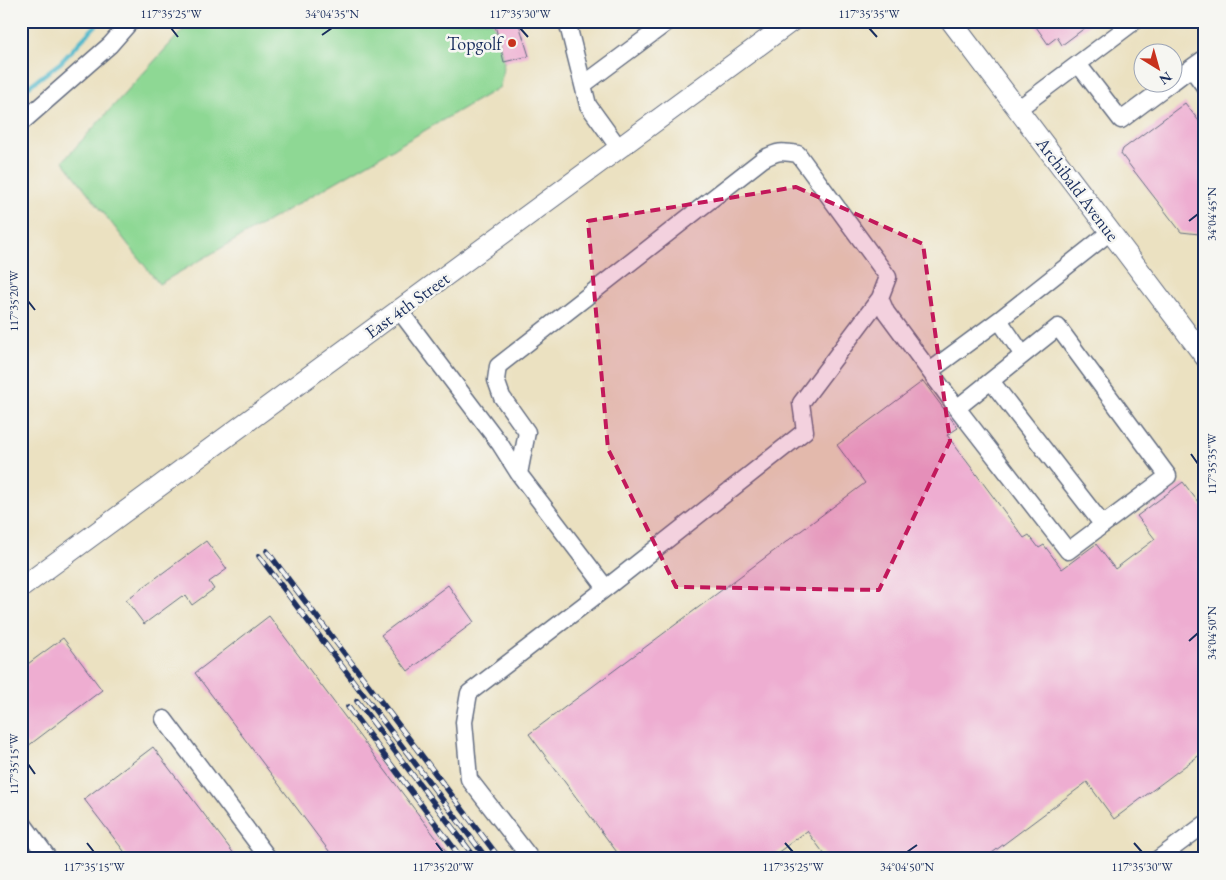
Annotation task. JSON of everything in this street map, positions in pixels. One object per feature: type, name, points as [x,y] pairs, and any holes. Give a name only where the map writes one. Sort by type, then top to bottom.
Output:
[{"type":"main road","name":"East 4th Street","points":[[21,588],[792,21]]},
{"type":"main road","name":"Archibald Avenue","points":[[952,21],[1205,357]]},
{"type":"street","points":[[21,123],[110,45],[131,21]]},
{"type":"street","points":[[567,21],[588,105],[619,148]]},
{"type":"street","points":[[583,85],[669,21]]},
{"type":"street","points":[[1018,109],[1135,21]]},
{"type":"street","points":[[1184,73],[1205,58]]},
{"type":"street","points":[[1078,64],[1120,120],[1159,92]]},
{"type":"street","points":[[1191,68],[1205,86]]},
{"type":"street","points":[[519,474],[527,432],[502,397],[496,380],[498,366],[763,159],[777,152],[798,154],[888,277],[880,298],[801,403],[805,431],[469,693],[464,722],[469,779],[531,859]]},
{"type":"street","points":[[930,371],[1110,232]]},
{"type":"street","points":[[880,298],[886,312],[957,408],[1068,551],[1168,476],[1058,327],[957,408]]},
{"type":"street","points":[[399,310],[500,444],[519,474],[606,588]]},
{"type":"street","points":[[998,320],[1023,355]]},
{"type":"street","points":[[991,381],[1102,525]]},
{"type":"street","points":[[164,720],[269,859]]},
{"type":"street","points":[[21,821],[50,859]]},
{"type":"street","points":[[1158,859],[1205,824]]},
{"type":"highlighted area","points":[[796,187],[923,244],[950,441],[879,590],[676,587],[608,449],[588,221]]},
{"type":"green space","points":[[191,21],[492,21],[496,29],[504,62],[500,87],[159,284],[63,161]]},
{"type":"building","name":"Topgolf","points":[[492,21],[518,21],[529,56],[504,62],[496,29]]},
{"type":"building","points":[[1032,21],[1094,21],[1062,45],[1057,37],[1048,44]]},
{"type":"building","points":[[1185,103],[1205,129],[1205,230],[1199,234],[1181,232],[1121,154],[1123,149]]},
{"type":"building","points":[[923,381],[958,428],[947,435],[1024,538],[1029,535],[1039,548],[1044,545],[1062,569],[1096,544],[1115,569],[1155,539],[1137,516],[1183,482],[1205,511],[1205,751],[1114,819],[1087,782],[984,859],[828,859],[807,831],[769,859],[622,859],[529,734],[865,483],[837,445]]},
{"type":"building","points":[[206,541],[227,569],[209,582],[214,589],[192,605],[186,596],[184,598],[182,596],[144,624],[126,600]]},
{"type":"building","points":[[448,585],[474,622],[408,671],[381,635]]},
{"type":"building","points":[[269,616],[452,859],[335,859],[195,673]]},
{"type":"building","points":[[63,638],[102,690],[28,746],[21,736],[21,669]]},
{"type":"building","points":[[153,747],[238,859],[130,859],[84,799]]},
{"type":"waterway","points":[[21,92],[60,63],[100,21]]},
{"type":"railway","points":[[267,551],[500,859]]},
{"type":"railway","points":[[259,556],[487,859]]},
{"type":"railway","points":[[357,701],[476,859]]},
{"type":"railway","points":[[348,707],[462,859]]},
{"type":"place","name":"Topgolf","points":[[512,43]]}]
